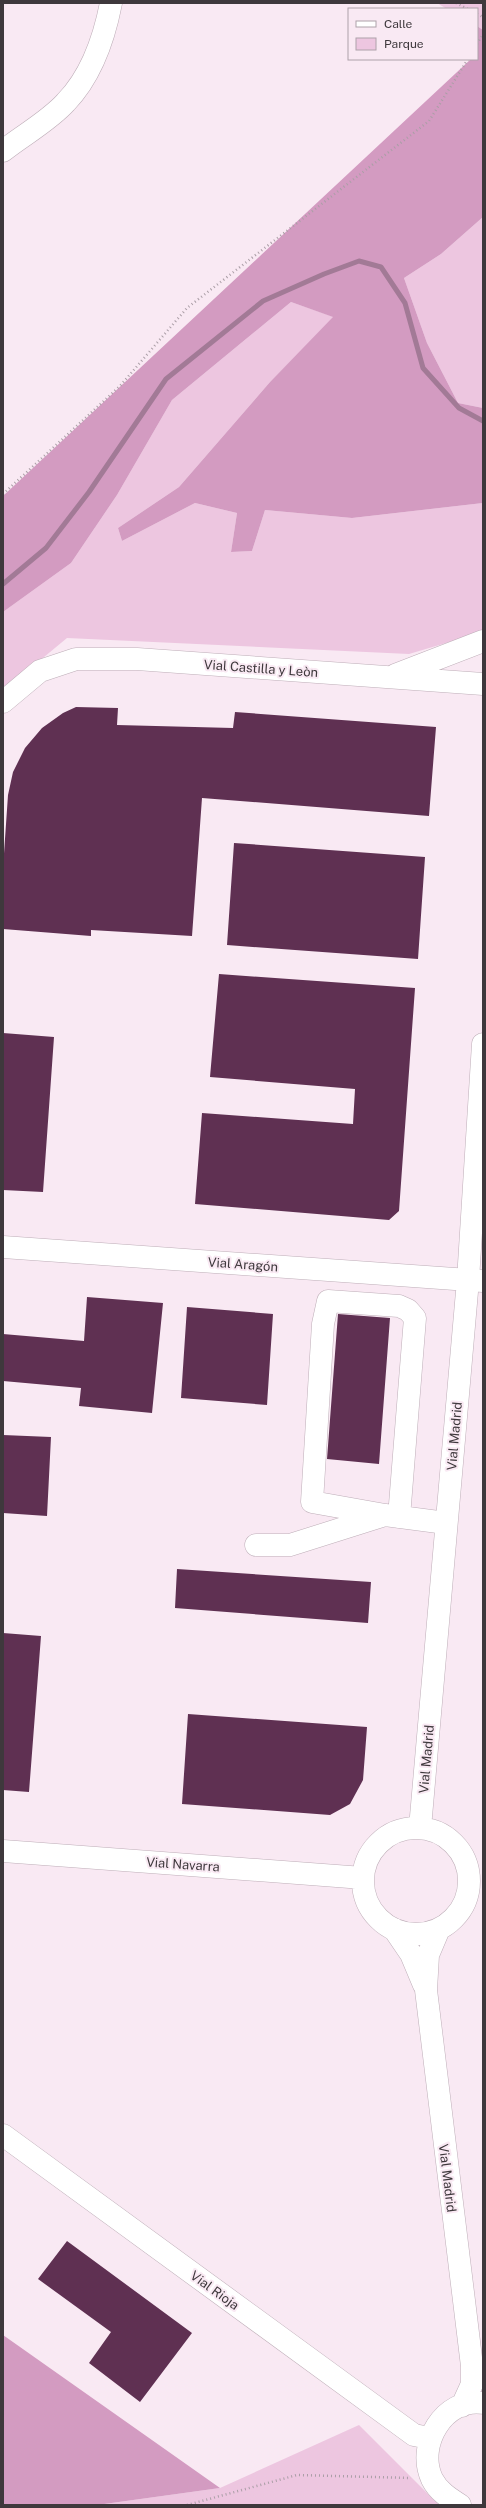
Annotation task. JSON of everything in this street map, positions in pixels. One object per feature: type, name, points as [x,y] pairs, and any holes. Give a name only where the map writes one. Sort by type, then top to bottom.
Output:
[{"type":"street","points":[[3,151],[66,103],[85,78],[100,47],[110,3]]},
{"type":"street","points":[[385,676],[406,671],[432,659],[483,641]]},
{"type":"street","name":"Vial Castilla y Leòn","points":[[3,702],[40,672],[76,659],[137,659],[483,684]]},
{"type":"street","name":"Vial Madrid","points":[[420,1828],[446,1523],[475,1281],[483,1044]]},
{"type":"street","name":"Vial Aragón","points":[[3,1247],[475,1281]]},
{"type":"street","points":[[392,1516],[414,1318],[408,1310],[399,1306],[328,1301],[323,1324],[312,1502],[392,1516],[446,1523]]},
{"type":"street","points":[[256,1545],[290,1545],[392,1516]]},
{"type":"street","points":[[420,1828],[440,1833],[456,1846],[475,1867],[470,1881],[475,1901],[439,1929],[423,1934],[404,1933],[387,1926],[373,1913],[365,1896],[363,1878],[368,1857],[381,1841],[399,1830],[420,1828]]},
{"type":"street","name":"Vial Navarra","points":[[3,1851],[363,1878]]},
{"type":"street","name":"Vial Madrid","points":[[394,1929],[411,1954],[426,1990]]},
{"type":"street","name":"Vial Madrid","points":[[439,1929],[428,1955],[426,1990],[472,2366],[473,2404]]},
{"type":"street","name":"Vial Rioja","points":[[3,2135],[414,2435],[429,2438]]},
{"type":"street","name":"Vial Madrid","points":[[472,2366],[483,2391]]},
{"type":"street","points":[[460,2505],[444,2495],[432,2479],[426,2458],[429,2438],[440,2420],[473,2404]]},
{"type":"path","points":[[456,3],[466,8]]},
{"type":"path","points":[[3,494],[120,386],[187,308],[429,121],[467,60]]},
{"type":"path","points":[[187,2505],[297,2475],[432,2479]]},
{"type":"green space","points":[[437,3],[483,3],[483,30],[478,27],[478,8],[445,8]]},
{"type":"green space","points":[[483,217],[483,408],[458,403],[427,343],[404,278],[441,254]]},
{"type":"green space","points":[[291,302],[334,317],[270,382],[179,487],[118,528],[122,541],[195,503],[237,513],[231,552],[252,551],[265,510],[352,518],[483,503],[483,632],[409,654],[67,638],[3,691],[3,612],[71,563],[117,495],[172,400]]},
{"type":"green space","points":[[359,2425],[439,2505],[97,2505],[220,2488]]},
{"type":"shaded area","points":[[478,27],[483,30],[483,217],[441,254],[404,278],[427,343],[458,403],[483,408],[483,503],[352,518],[265,510],[252,551],[231,552],[237,513],[195,503],[122,541],[118,528],[179,487],[270,382],[333,317],[291,302],[172,400],[117,495],[71,563],[3,612],[3,496],[470,60],[478,60]]},
{"type":"shaded area","points":[[3,2335],[220,2488],[97,2505],[3,2505]]},
{"type":"building","points":[[76,707],[118,708],[117,725],[233,728],[235,712],[436,727],[429,816],[202,798],[192,936],[91,930],[91,936],[3,929],[3,868],[8,795],[13,772],[25,748],[42,728],[63,713]]},
{"type":"building","points":[[234,843],[425,857],[418,959],[227,945]]},
{"type":"building","points":[[219,974],[415,988],[399,1211],[389,1220],[195,1204],[202,1113],[353,1124],[355,1089],[210,1077]]},
{"type":"building","points":[[3,1033],[54,1037],[43,1192],[3,1190]]},
{"type":"building","points":[[87,1297],[163,1303],[152,1413],[79,1406],[81,1388],[3,1381],[3,1334],[84,1341]]},
{"type":"building","points":[[187,1307],[273,1314],[267,1405],[181,1398]]},
{"type":"building","points":[[338,1314],[390,1318],[379,1464],[327,1459]]},
{"type":"building","points":[[3,1435],[51,1437],[47,1516],[3,1513]]},
{"type":"building","points":[[177,1569],[371,1582],[368,1623],[175,1608]]},
{"type":"building","points":[[3,1633],[41,1636],[29,1792],[3,1790]]},
{"type":"building","points":[[188,1714],[367,1727],[363,1780],[350,1804],[330,1815],[182,1804]]},
{"type":"building","points":[[67,2241],[192,2333],[140,2402],[89,2363],[111,2332],[38,2279]]},
{"type":"waterway","points":[[3,584],[46,548],[89,492],[166,379],[263,301],[324,274],[359,261],[381,267],[405,303],[423,368],[459,408],[483,421]]}]
